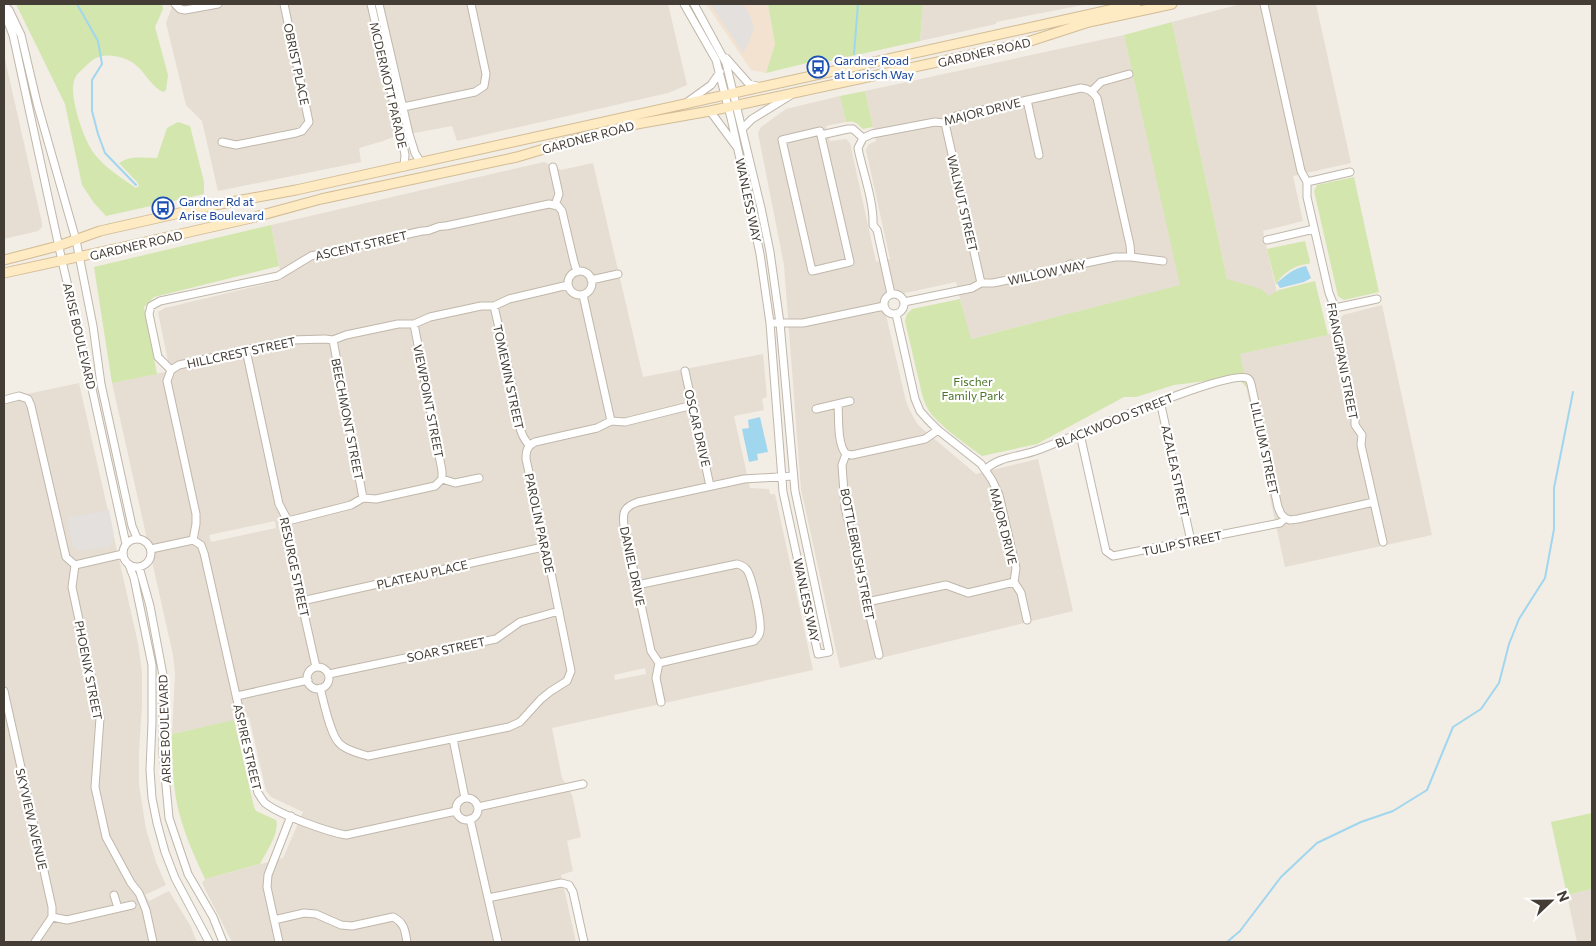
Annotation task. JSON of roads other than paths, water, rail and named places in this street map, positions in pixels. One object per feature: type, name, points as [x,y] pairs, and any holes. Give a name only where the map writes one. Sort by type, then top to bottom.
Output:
[{"type":"street","points":[[174,4],[180,9],[185,10],[218,4]]},
{"type":"street","name":"OBRIST PLACE","points":[[222,142],[236,145],[296,133],[302,131],[309,122],[284,4]]},
{"type":"street","name":"MCDERMOTT PARADE","points":[[371,4],[401,135],[405,156],[404,166]]},
{"type":"street","name":"MCDERMOTT PARADE","points":[[379,4],[415,153],[421,162]]},
{"type":"street","points":[[403,107],[475,92],[484,86],[486,74],[471,4]]},
{"type":"street","points":[[684,4],[716,60],[729,94]]},
{"type":"street","points":[[694,4],[724,56],[749,84],[761,87]]},
{"type":"street","name":"GARDNER ROAD","points":[[4,260],[119,227],[216,205],[296,190],[1136,4]]},
{"type":"street","name":"GARDNER ROAD","points":[[4,273],[251,218],[321,199],[517,156],[599,133],[878,76],[1021,44],[1089,22],[1172,4]]},
{"type":"street","name":"FRANGIPANI STREET","points":[[1264,4],[1301,171],[1307,182],[1307,197],[1328,293],[1335,308],[1334,321],[1355,416],[1355,426],[1362,436],[1361,445],[1383,542]]},
{"type":"street","name":"ARISE BOULEVARD","points":[[4,5],[9,10],[22,35],[37,103],[76,240],[93,326],[101,384],[136,538]]},
{"type":"street","name":"ARISE BOULEVARD","points":[[4,12],[11,27],[58,246],[89,375],[126,544]]},
{"type":"street","points":[[724,56],[732,106]]},
{"type":"street","name":"GARDNER ROAD","points":[[684,104],[711,85],[720,72]]},
{"type":"street","points":[[1128,74],[1101,82],[1092,91],[1097,98],[1130,245],[1131,257]]},
{"type":"street","name":"MAJOR DRIVE","points":[[863,138],[872,134],[935,122],[945,123],[956,116],[1081,88],[1088,88],[1092,91]]},
{"type":"street","points":[[742,128],[752,119],[795,92]]},
{"type":"street","points":[[1026,100],[1039,155]]},
{"type":"street","points":[[28,105],[37,103]]},
{"type":"street","name":"WANLESS WAY","points":[[732,106],[742,128],[770,252],[780,323],[795,491],[829,652],[818,654],[783,492],[770,323],[760,254],[738,148],[732,106]]},
{"type":"street","points":[[710,111],[738,148]]},
{"type":"street","name":"WALNUT STREET","points":[[945,123],[981,283]]},
{"type":"street","points":[[821,135],[853,129],[863,138],[858,148],[873,211],[873,225],[877,230],[891,294]]},
{"type":"street","points":[[820,131],[821,135],[850,262],[812,271],[782,140],[820,131]]},
{"type":"street","points":[[553,167],[559,194],[555,204],[562,211],[578,272]]},
{"type":"street","points":[[1307,182],[1350,172]]},
{"type":"street","points":[[296,190],[299,197],[315,196],[321,199]]},
{"type":"street","name":"ASCENT STREET","points":[[171,370],[158,357],[149,314],[151,306],[160,302],[278,276],[311,256],[422,231],[428,232],[438,226],[555,204]]},
{"type":"street","points":[[1267,240],[1314,229]]},
{"type":"street","name":"WILLOW WAY","points":[[904,302],[972,288],[981,283],[994,283],[1051,271],[1056,272],[1070,264],[1076,265],[1131,257],[1163,261]]},
{"type":"street","points":[[578,272],[586,273],[592,284],[590,290],[583,295],[574,294],[568,285],[570,277],[578,272]]},
{"type":"street","points":[[591,280],[618,274]]},
{"type":"street","name":"HILLCREST STREET","points":[[193,540],[196,514],[166,381],[171,370],[179,365],[291,340],[333,340],[346,335],[398,324],[414,324],[430,317],[481,306],[494,306],[509,299],[568,285]]},
{"type":"street","points":[[891,294],[899,295],[904,302],[901,311],[896,314],[887,312],[884,306],[886,297],[891,294]]},
{"type":"street","points":[[583,295],[611,421]]},
{"type":"street","points":[[1335,308],[1377,298]]},
{"type":"street","name":"TOMEWIN STREET","points":[[494,306],[516,401],[517,420],[523,438],[529,445]]},
{"type":"street","points":[[770,323],[804,324],[884,306]]},
{"type":"street","name":"MAJOR DRIVE","points":[[896,314],[915,399],[920,410],[938,430],[981,464],[999,495],[1016,568],[1014,582],[1021,593],[1027,620]]},
{"type":"street","name":"VIEWPOINT STREET","points":[[414,324],[442,479]]},
{"type":"street","name":"BEECHMONT STREET","points":[[333,340],[363,498]]},
{"type":"street","name":"RESURGE STREET","points":[[246,350],[280,504],[288,521],[287,538],[316,667]]},
{"type":"street","name":"OSCAR DRIVE","points":[[685,371],[710,486]]},
{"type":"street","name":"BLACKWOOD STREET","points":[[985,470],[992,463],[1036,451],[1160,401],[1229,379],[1246,378]]},
{"type":"street","name":"LILLIUM STREET","points":[[1246,378],[1251,384],[1278,507],[1285,518]]},
{"type":"street","points":[[4,400],[19,396],[28,399],[31,406],[66,557],[75,565],[123,554]]},
{"type":"street","points":[[816,409],[850,401]]},
{"type":"street","name":"AZALEA STREET","points":[[1160,401],[1191,541]]},
{"type":"street","points":[[838,404],[840,443],[846,454],[852,455],[925,439],[938,430]]},
{"type":"street","points":[[529,445],[597,428],[611,421],[625,422],[693,405]]},
{"type":"street","name":"TULIP STREET","points":[[1080,434],[1106,551],[1113,556],[1280,523],[1285,518],[1290,520],[1298,519],[1374,502]]},
{"type":"street","name":"PAROLIN PARADE","points":[[453,739],[509,727],[515,724],[523,719],[551,691],[564,684],[572,671],[548,558],[543,547],[543,535],[526,460],[526,451],[529,445]]},
{"type":"street","name":"BOTTLEBRUSH STREET","points":[[846,454],[842,465],[846,507],[878,655]]},
{"type":"street","name":"DANIEL DRIVE","points":[[661,702],[656,678],[659,663],[651,651],[624,526],[624,511],[629,505],[638,502],[710,486],[744,479],[793,476]]},
{"type":"street","points":[[288,521],[351,505],[363,498],[376,499],[435,486],[442,479],[455,483],[479,478]]},
{"type":"street","points":[[136,538],[146,541],[151,549],[148,563],[139,567],[129,565],[123,554],[126,544],[136,538]]},
{"type":"street","points":[[151,549],[193,540]]},
{"type":"street","name":"ASPIRE STREET","points":[[193,540],[201,545],[204,553],[258,794],[263,801],[270,807],[291,816],[333,833],[346,835],[456,811]]},
{"type":"street","name":"PLATEAU PLACE","points":[[302,602],[543,547]]},
{"type":"street","points":[[637,585],[737,564],[743,566],[748,571],[761,622],[759,636],[754,641],[659,663]]},
{"type":"street","name":"PHOENIX STREET","points":[[75,565],[72,587],[100,718],[95,787],[106,837],[131,883],[139,893],[146,910],[153,942]]},
{"type":"street","name":"ARISE BOULEVARD","points":[[129,565],[134,578],[152,666],[150,770],[152,798],[157,823],[175,878],[208,942]]},
{"type":"street","name":"ARISE BOULEVARD","points":[[139,567],[150,606],[163,675],[163,753],[169,818],[188,874],[213,917],[223,942]]},
{"type":"street","points":[[867,602],[946,585],[968,593],[1014,582]]},
{"type":"street","name":"SOAR STREET","points":[[328,674],[496,639],[520,622],[559,611]]},
{"type":"street","points":[[316,667],[324,668],[328,674],[328,682],[320,688],[313,687],[308,680],[309,672],[316,667]]},
{"type":"street","points":[[237,696],[308,680]]},
{"type":"street","points":[[320,688],[334,734],[340,744],[352,751],[368,756],[453,739],[465,798]]},
{"type":"street","name":"SKYVIEW AVENUE","points":[[4,692],[52,906],[52,917]]},
{"type":"street","points":[[478,807],[583,784]]},
{"type":"street","points":[[465,798],[474,800],[478,807],[476,815],[470,820],[463,819],[456,811],[458,802],[465,798]]},
{"type":"street","points":[[279,942],[267,887],[268,875],[291,816]]},
{"type":"street","points":[[470,820],[498,942]]},
{"type":"street","points":[[488,898],[562,883],[569,886],[573,892],[584,942]]},
{"type":"street","points":[[114,895],[118,908]]},
{"type":"street","points":[[35,942],[52,917],[67,920],[132,905]]},
{"type":"street","points":[[274,920],[304,913],[316,914],[341,925],[352,926],[393,917],[404,925],[407,942]]},
{"type":"water","points":[[1306,266],[1311,278],[1304,282],[1280,288],[1277,283],[1284,277],[1294,270]]},
{"type":"water","points":[[760,417],[768,452],[757,454],[758,460],[749,462],[742,429],[749,428],[748,420]]},
{"type":"waterway","points":[[77,4],[98,41],[102,64],[92,80],[92,111],[98,134],[105,153],[136,185]]},
{"type":"waterway","points":[[854,54],[858,4]]},
{"type":"waterway","points":[[1227,942],[1240,931],[1281,877],[1317,843],[1361,822],[1393,811],[1427,790],[1453,727],[1481,709],[1499,683],[1509,644],[1519,619],[1545,578],[1554,529],[1554,488],[1573,392]]},
{"type":"place","name":"Gardner Road at Lorisch Way","points":[[818,67]]},
{"type":"place","name":"Gardner Rd at Arise Boulevard","points":[[163,208]]},
{"type":"park label","name":"Fischer Family Park","points":[[973,388]]}]
